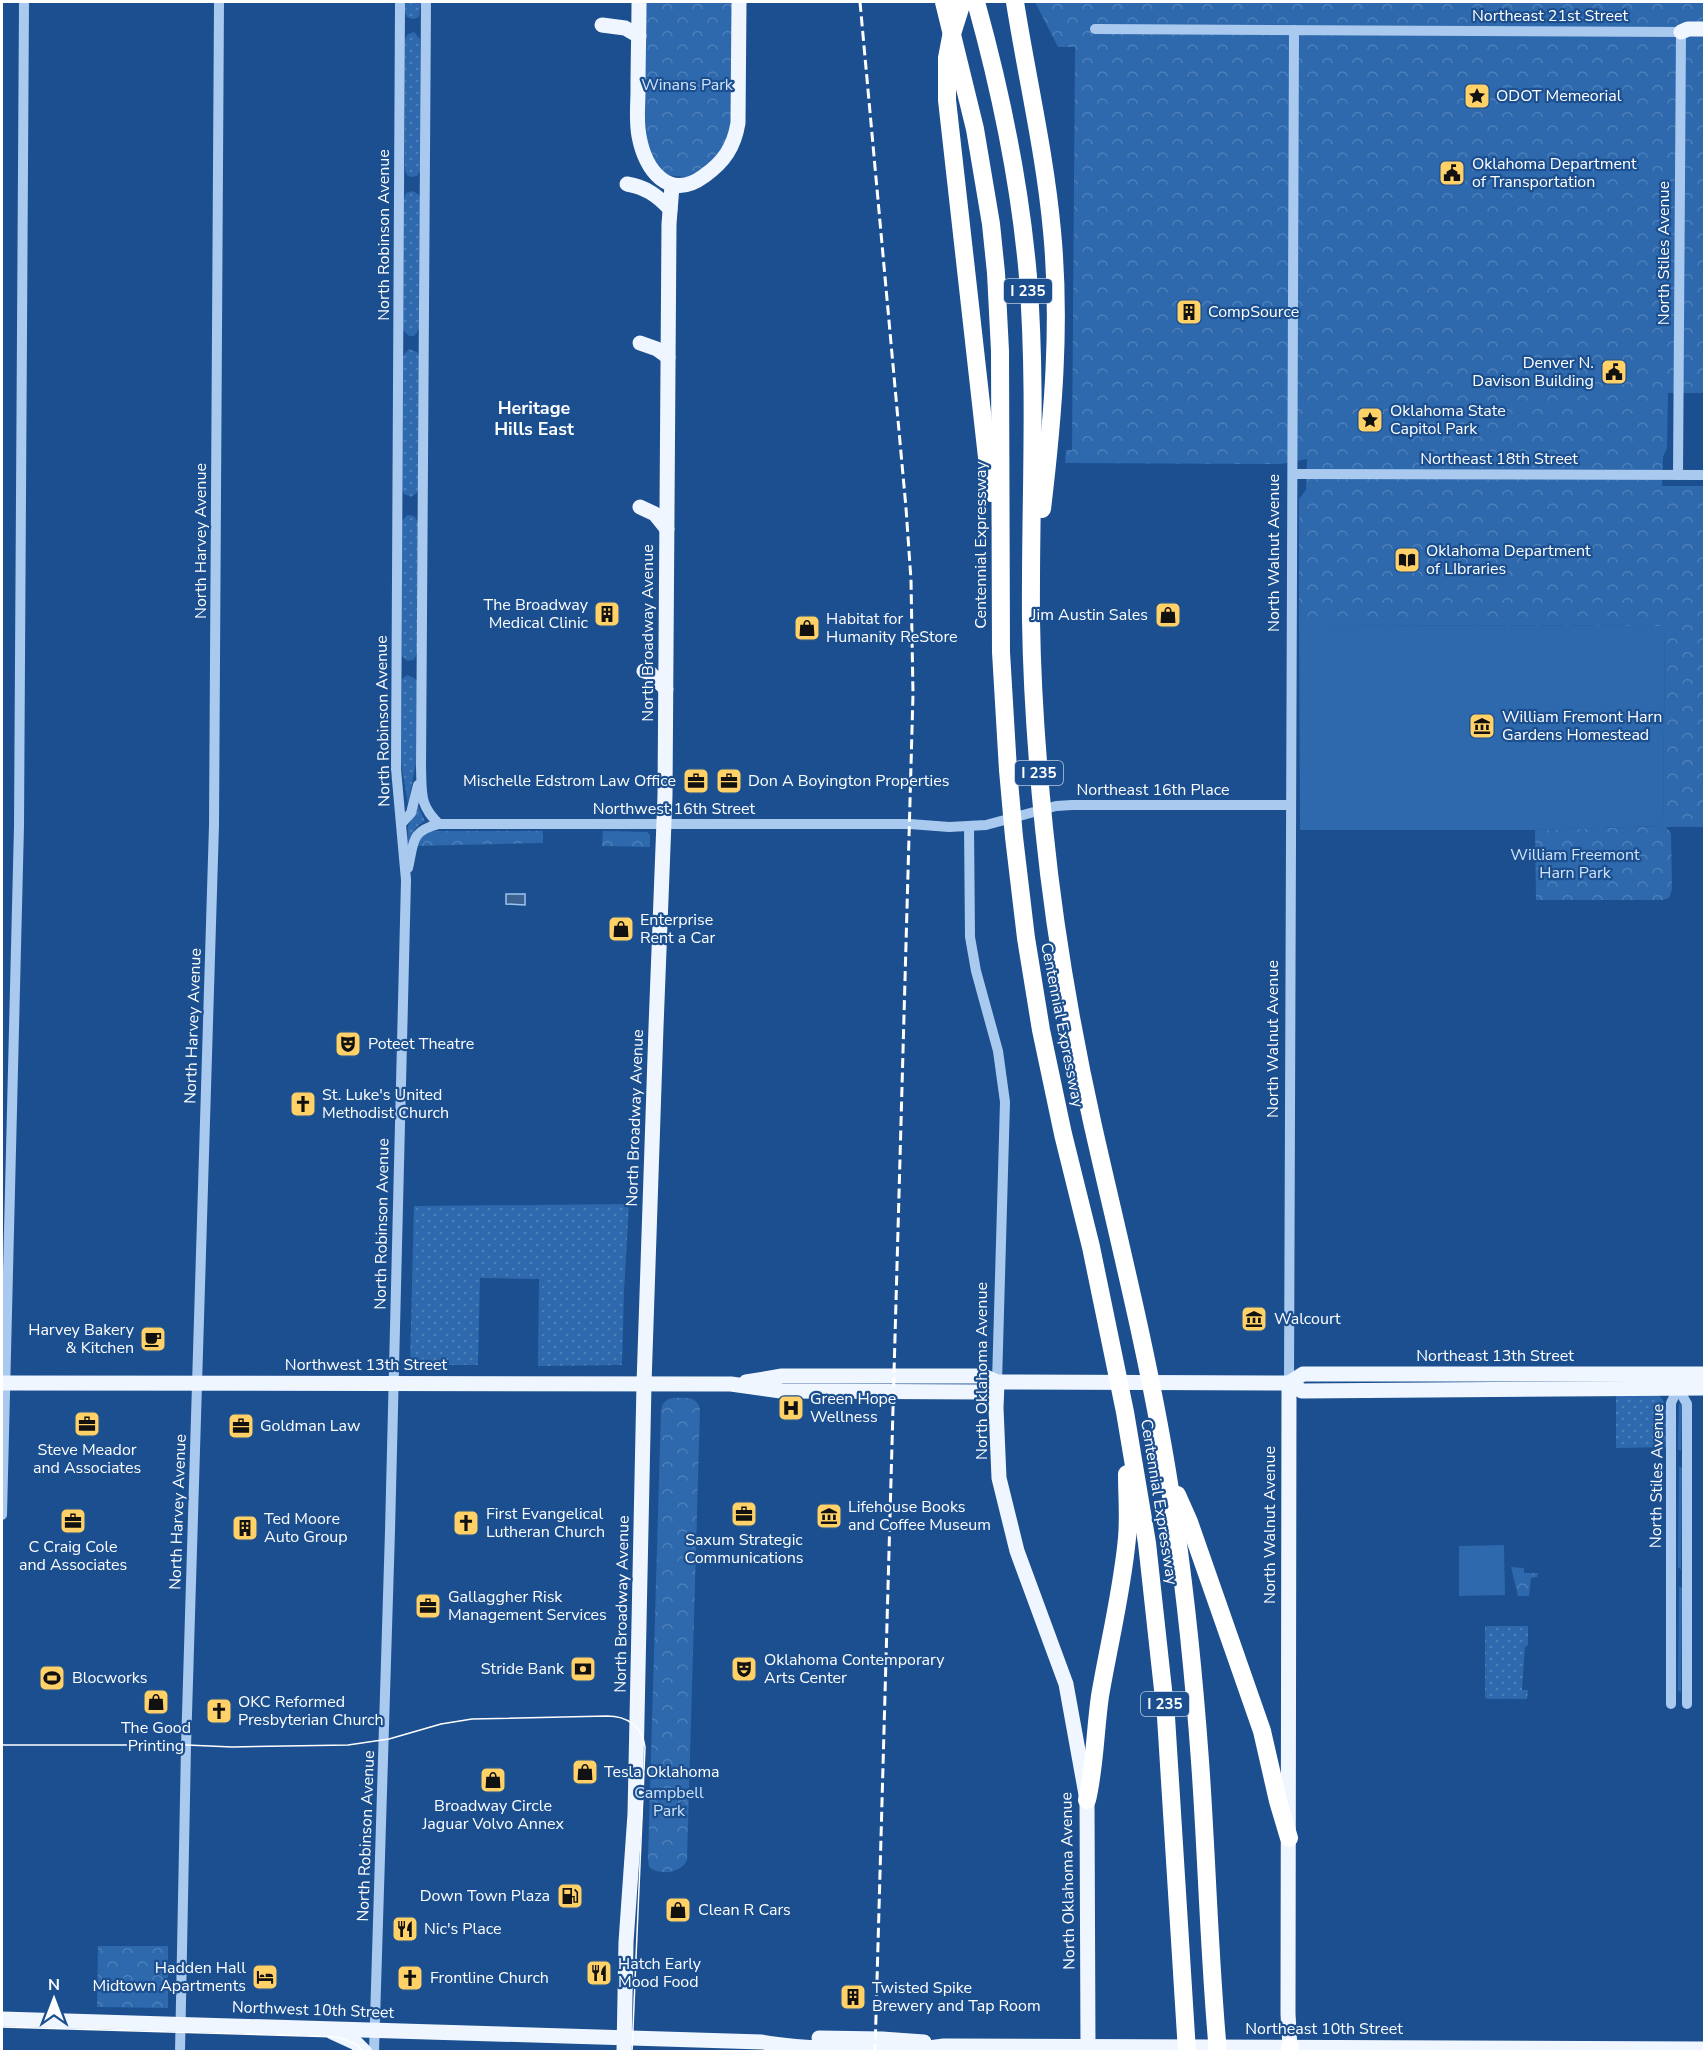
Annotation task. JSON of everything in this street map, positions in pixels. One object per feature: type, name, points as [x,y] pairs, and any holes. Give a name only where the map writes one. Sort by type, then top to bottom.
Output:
[{"type":"highway","name":"Centennial Expressway","points":[[944,2],[975,129],[993,244],[1000,351],[1001,652],[1008,770],[1026,938],[1041,1030],[1063,1134],[1091,1247],[1125,1412],[1146,1543],[1161,1664],[1187,2052]]},
{"type":"highway","name":"Centennial Expressway","points":[[976,2],[1008,131],[1028,281],[1031,342],[1033,677],[1038,766],[1051,892],[1060,959],[1093,1126],[1141,1332],[1167,1470],[1183,1580],[1196,1703],[1218,2052]]},
{"type":"highway","points":[[1015,2],[1052,230],[1056,315],[1048,459],[1032,585]]},
{"type":"highway","points":[[961,7],[947,58],[947,100],[1000,562]]},
{"type":"highway","points":[[1087,1800],[1093,1772],[1099,1706],[1117,1610],[1127,1535],[1125,1412]]},
{"type":"highway","points":[[1167,1470],[1189,1522],[1259,1721],[1289,1838]]},
{"type":"main road","points":[[639,2],[639,137],[654,174],[672,186],[699,180],[725,158],[736,137],[739,2]]},
{"type":"main road","points":[[602,25],[625,28],[639,36]]},
{"type":"main road","points":[[1681,32],[1688,29],[1704,29]]},
{"type":"main road","points":[[627,184],[647,190],[670,208]]},
{"type":"main road","name":"North Broadway Avenue","points":[[624,2045],[626,1942],[635,1814],[644,1384],[664,825],[668,357],[672,186]]},
{"type":"main road","points":[[640,343],[657,349],[668,357]]},
{"type":"main road","points":[[640,507],[655,514],[667,529]]},
{"type":"main road","points":[[644,670],[655,676],[666,689]]},
{"type":"main road","name":"Northeast 13th Street","points":[[901,1384],[984,1392],[997,1382],[1289,1383],[1302,1391],[1704,1374]]},
{"type":"main road","name":"North Oklahoma Avenue","points":[[997,1382],[999,1478],[1017,1551],[1066,1684],[1087,1800],[1088,2049]]},
{"type":"main road","name":"Northeast 13th Street","points":[[1480,1382],[1704,1388]]},
{"type":"main road","name":"Northwest 13th Street","points":[[3,1383],[731,1384],[781,1391],[901,1384]]},
{"type":"main road","name":"North Walnut Avenue","points":[[1289,1383],[1288,2014],[1290,2049]]},
{"type":"main road","name":"Northwest 10th Street","points":[[2,2019],[375,2030],[624,2045]]},
{"type":"main road","points":[[324,2028],[356,2043],[365,2052]]},
{"type":"main road","name":"Northeast 10th Street","points":[[624,2045],[762,2042],[787,2047],[875,2050],[914,2050],[944,2046],[1088,2049],[1150,2047],[1704,2049]]},
{"type":"street","points":[[2,1515],[3,1383],[19,837],[24,2]]},
{"type":"street","name":"North Harvey Avenue","points":[[180,2052],[214,825],[219,2]]},
{"type":"street","name":"North Robinson Avenue","points":[[374,2052],[406,880],[396,769],[400,2]]},
{"type":"street","points":[[426,2],[421,767],[424,807],[439,824]]},
{"type":"street","name":"Northeast 21st Street","points":[[1095,29],[1681,32]]},
{"type":"street","name":"North Walnut Avenue","points":[[1289,1383],[1294,30]]},
{"type":"street","name":"North Stiles Avenue","points":[[1678,475],[1681,32]]},
{"type":"street","name":"Northeast 18th Street","points":[[1293,474],[1704,475]]},
{"type":"street","points":[[401,824],[413,810],[421,767]]},
{"type":"street","name":"Northeast 16th Place","points":[[910,824],[986,825],[1056,806],[1291,805]]},
{"type":"street","points":[[406,880],[417,834],[424,828],[439,824]]},
{"type":"street","name":"Northwest 16th Street","points":[[439,824],[910,824]]},
{"type":"street","name":"North Oklahoma Avenue","points":[[969,826],[971,945],[998,1051],[1005,1102],[997,1382]]},
{"type":"street","name":"North Stiles Avenue","points":[[1678,1388],[1687,1404],[1687,1704]]},
{"type":"street","name":"North Stiles Avenue","points":[[1671,1704],[1671,1403],[1678,1388]]},
{"type":"street","points":[[1671,1460],[1687,1460]]},
{"type":"street","points":[[1671,1576],[1686,1576]]},
{"type":"green space","points":[[405,2],[421,2],[419,17],[413,19],[407,17]]},
{"type":"green space","name":"Winans Park","points":[[644,2],[733,2],[731,131],[717,158],[686,177],[666,175],[653,158],[644,131]]},
{"type":"green space","name":"Oklahoma State Capitol Park","points":[[1035,2],[1704,2],[1704,393],[1668,393],[1667,448],[1663,457],[1662,486],[1704,486],[1704,827],[1666,827],[1671,833],[1672,890],[1669,898],[1663,900],[1536,900],[1535,830],[1663,826],[1665,626],[1299,625],[1299,499],[1306,490],[1307,459],[1281,464],[1065,463],[1066,450],[1072,450],[1075,47],[1058,47]]},
{"type":"green space","points":[[414,32],[420,39],[421,169],[417,176],[411,177],[405,170],[405,39],[408,34]]},
{"type":"green space","points":[[413,191],[420,198],[419,329],[414,336],[409,336],[403,330],[404,198],[406,193]]},
{"type":"green space","points":[[409,349],[417,352],[419,356],[418,489],[417,493],[411,497],[404,494],[402,488],[403,356]]},
{"type":"green space","points":[[407,515],[414,516],[418,522],[417,653],[414,660],[407,661],[402,656],[402,521]]},
{"type":"green space","name":"William Fremont Harn Gardens Homestead","points":[[1299,625],[1665,626],[1663,826],[1535,830],[1300,830]]},
{"type":"green space","points":[[407,675],[417,681],[416,763],[408,804],[401,763],[402,679]]},
{"type":"green space","points":[[418,806],[425,821],[415,829],[407,846],[408,826]]},
{"type":"green space","points":[[431,831],[543,831],[543,843],[417,846],[420,838]]},
{"type":"green space","points":[[603,831],[647,832],[650,835],[650,847],[602,846]]},
{"type":"green space","points":[[629,1204],[622,1365],[538,1366],[539,1279],[480,1278],[478,1365],[410,1365],[414,1206]]},
{"type":"green space","points":[[1650,1394],[1662,1399],[1666,1412],[1666,1447],[1616,1448],[1616,1395]]},
{"type":"green space","name":"Campbell Park","points":[[693,1399],[699,1405],[700,1410],[687,1860],[680,1868],[670,1872],[658,1872],[649,1867],[648,1859],[661,1410],[668,1400]]},
{"type":"green space","points":[[1679,1403],[1682,1406],[1681,1451],[1678,1449]]},
{"type":"green space","points":[[1679,1466],[1682,1468],[1681,1570],[1678,1567]]},
{"type":"green space","points":[[1504,1545],[1505,1595],[1459,1596],[1459,1546]]},
{"type":"green space","points":[[1511,1567],[1524,1568],[1524,1573],[1538,1573],[1537,1577],[1531,1578],[1529,1596],[1518,1596]]},
{"type":"green space","points":[[1679,1586],[1682,1588],[1681,1693],[1678,1690]]},
{"type":"green space","points":[[1485,1626],[1528,1626],[1522,1690],[1528,1690],[1527,1699],[1487,1699],[1485,1697]]},
{"type":"green space","points":[[98,1946],[168,1946],[168,2008],[97,2007]]},
{"type":"water","points":[[506,894],[525,894],[525,905],[506,904]]},
{"type":"tram line","points":[[2,1745],[232,1747],[348,1745],[389,1739],[441,1724],[472,1719],[614,1716],[627,1720],[641,1733],[645,1747],[632,2052]]},
{"type":"tram line","points":[[2,2027],[338,2037],[356,2044],[364,2052]]},
{"type":"railway","points":[[860,2],[906,508],[911,580],[913,694],[875,2052]]},
{"type":"place","name":"ODOT Memeorial","points":[[1477,96]]},
{"type":"place","name":"Oklahoma Department of Transportation","points":[[1452,173]]},
{"type":"place","name":"CompSource","points":[[1189,312]]},
{"type":"place","name":"Denver N. Davison Building","points":[[1614,372]]},
{"type":"place","name":"Oklahoma State Capitol Park","points":[[1370,420]]},
{"type":"place","name":"Oklahoma Department of LIbraries","points":[[1407,560]]},
{"type":"place","name":"The Broadway Medical Clinic","points":[[607,614]]},
{"type":"place","name":"Jim Austin Sales","points":[[1168,615]]},
{"type":"place","name":"Habitat for Humanity ReStore","points":[[807,628]]},
{"type":"place","name":"William Fremont Harn Gardens Homestead","points":[[1482,726]]},
{"type":"place","name":"Mischelle Edstrom Law Office","points":[[696,781]]},
{"type":"place","name":"Don A Boyington Properties","points":[[729,781]]},
{"type":"place","name":"Enterprise Rent a Car","points":[[621,929]]},
{"type":"place","name":"Poteet Theatre","points":[[348,1044]]},
{"type":"place","name":"St. Luke's United Methodist Church","points":[[303,1104]]},
{"type":"place","name":"Walcourt","points":[[1254,1319]]},
{"type":"place","name":"Harvey Bakery & Kitchen","points":[[153,1339]]},
{"type":"place","name":"Green Hope Wellness","points":[[791,1408]]},
{"type":"place","name":"Steve Meador and Associates","points":[[87,1424]]},
{"type":"place","name":"Goldman Law","points":[[241,1426]]},
{"type":"place","name":"Saxum Strategic Communications","points":[[744,1514]]},
{"type":"place","name":"Lifehouse Books and Coffee Museum","points":[[829,1516]]},
{"type":"place","name":"C Craig Cole and Associates","points":[[73,1521]]},
{"type":"place","name":"First Evangelical Lutheran Church","points":[[466,1523]]},
{"type":"place","name":"Ted Moore Auto Group","points":[[245,1528]]},
{"type":"place","name":"Gallaggher Risk Management Services","points":[[428,1606]]},
{"type":"place","name":"Stride Bank","points":[[583,1669]]},
{"type":"place","name":"Oklahoma Contemporary Arts Center","points":[[744,1669]]},
{"type":"place","name":"Blocworks","points":[[52,1678]]},
{"type":"place","name":"The Good Printing","points":[[156,1702]]},
{"type":"place","name":"OKC Reformed Presbyterian Church","points":[[219,1711]]},
{"type":"place","name":"Tesla Oklahoma","points":[[585,1772]]},
{"type":"place","name":"Broadway Circle Jaguar Volvo Annex","points":[[493,1780]]},
{"type":"place","name":"Down Town Plaza","points":[[570,1896]]},
{"type":"place","name":"Clean R Cars","points":[[678,1910]]},
{"type":"place","name":"Nic's Place","points":[[405,1929]]},
{"type":"place","name":"Hatch Early Mood Food","points":[[599,1973]]},
{"type":"place","name":"Hadden Hall Midtown Apartments","points":[[265,1977]]},
{"type":"place","name":"Frontline Church","points":[[410,1978]]},
{"type":"place","name":"Twisted Spike Brewery and Tap Room","points":[[853,1997]]},
{"type":"district","name":"Heritage Hills East","points":[[534,418]]},
{"type":"park label","name":"William Freemont Harn Park","points":[[1575,864]]}]
